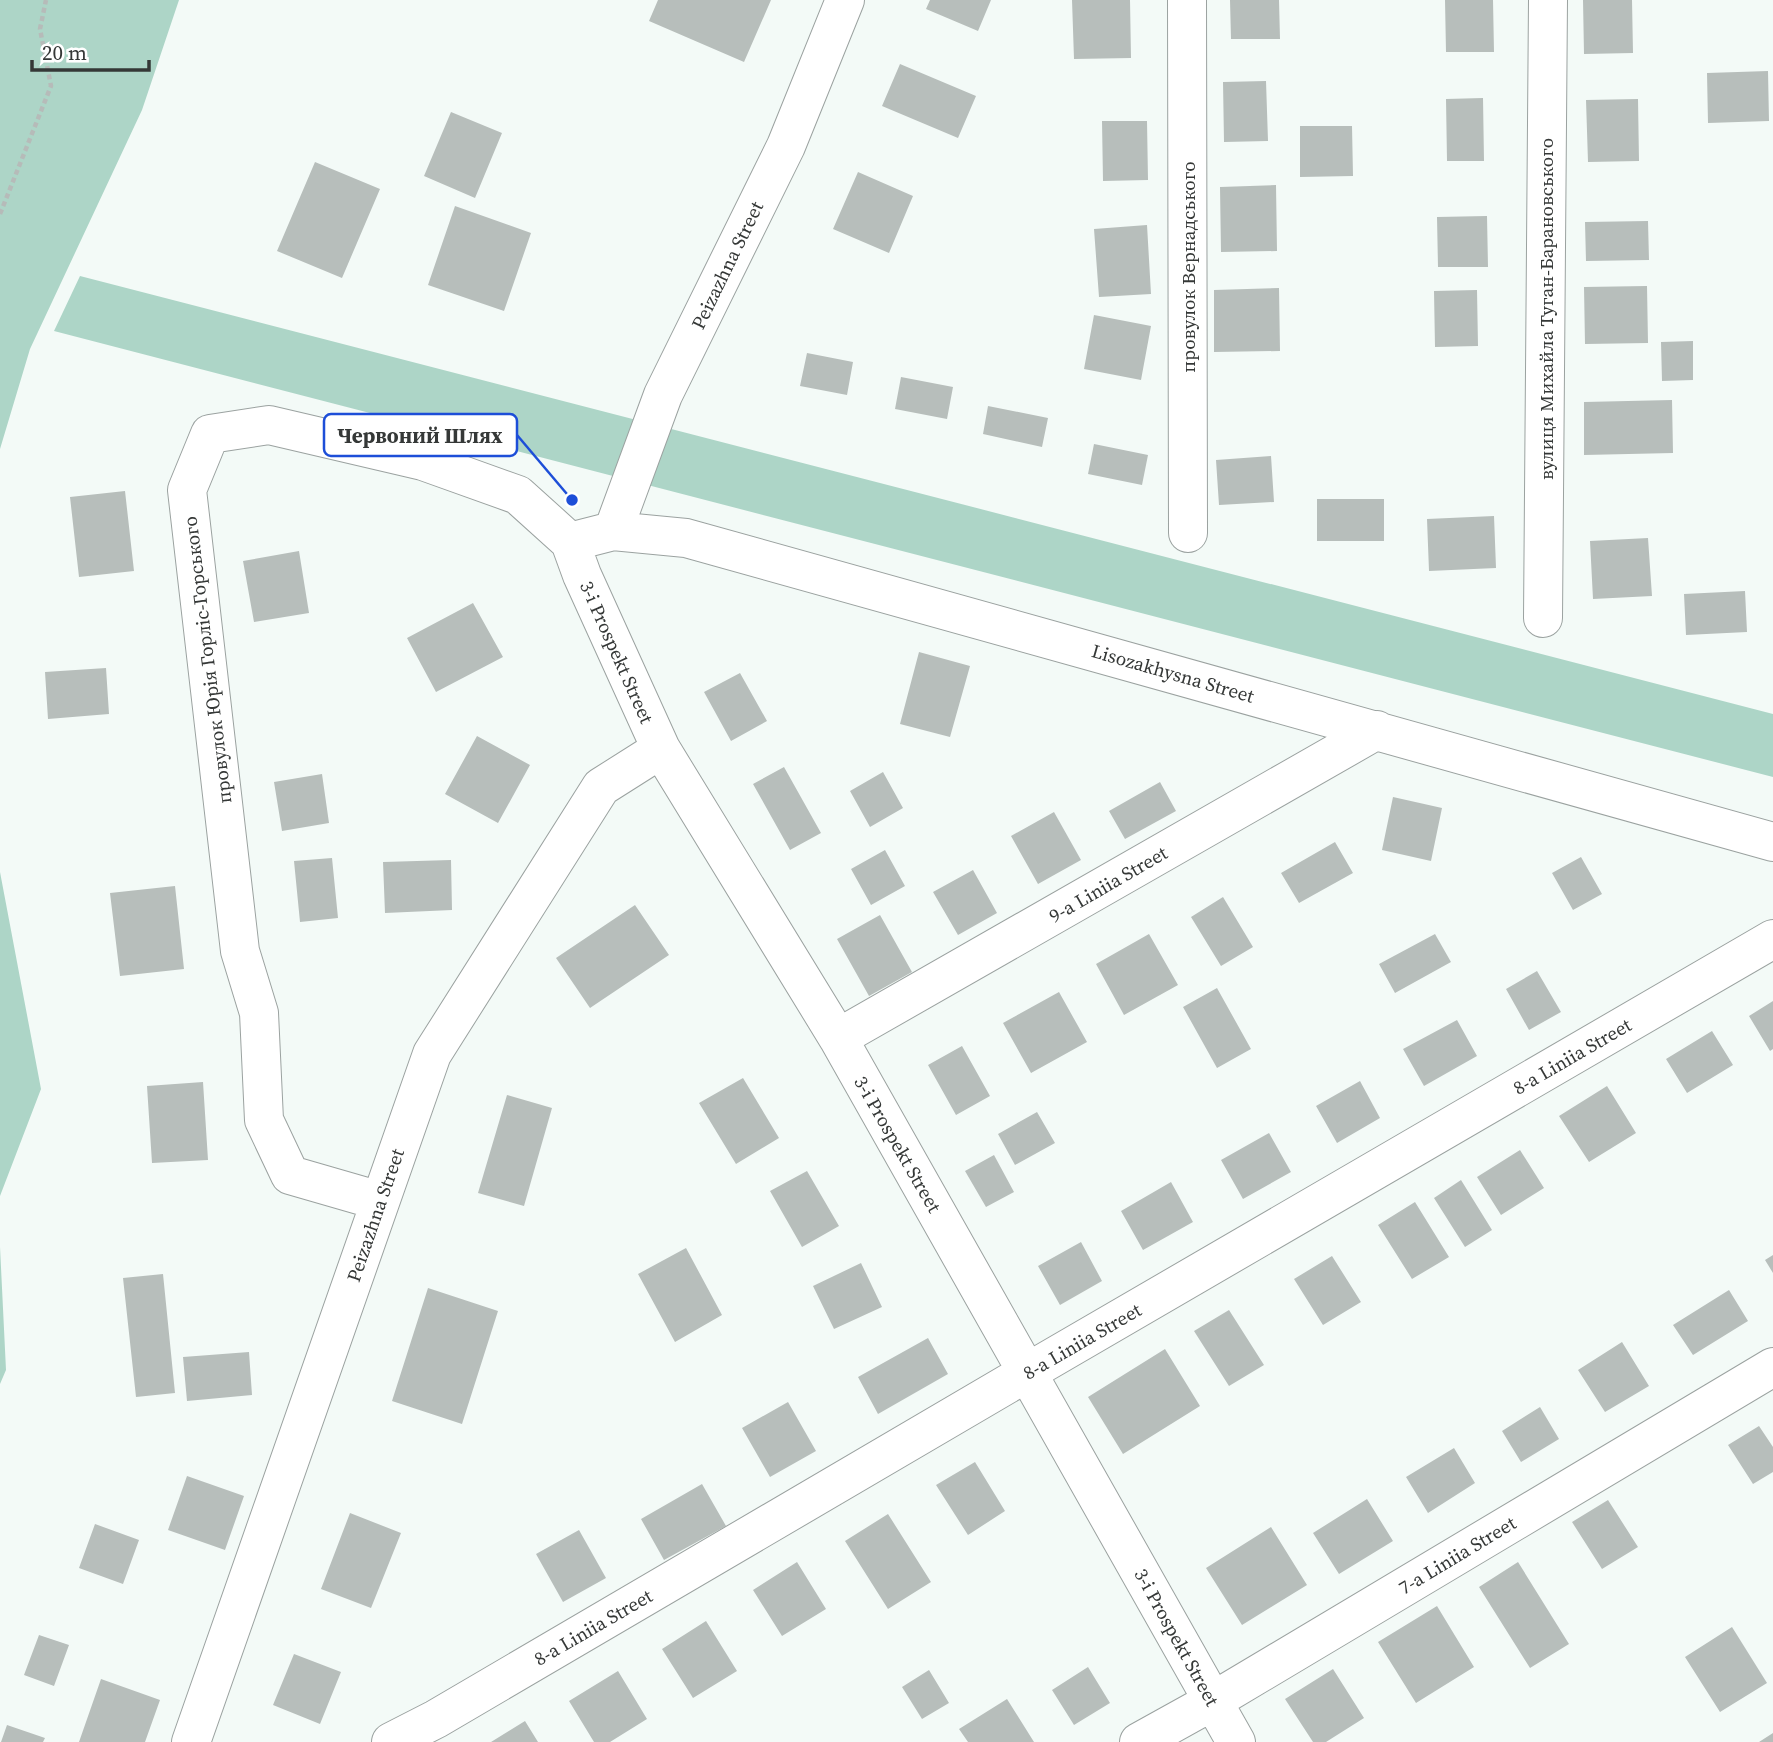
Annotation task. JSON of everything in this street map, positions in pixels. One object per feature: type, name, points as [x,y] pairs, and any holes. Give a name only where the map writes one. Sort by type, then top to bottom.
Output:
[{"type":"street","name":"Peizazhna Street","points":[[613,531],[663,395],[786,146],[845,0]]},
{"type":"street","name":"провулок Вернадського","points":[[1187,0],[1188,533]]},
{"type":"street","name":"вулиця Михайла Туган-Барановського","points":[[1543,618],[1548,0]]},
{"type":"street","name":"провулок Юрія Горліс-Горського","points":[[380,1202],[290,1175],[264,1120],[259,1013],[240,951],[187,490],[210,434],[270,425],[423,461],[518,495],[569,542]]},
{"type":"street","name":"Lisozakhysna Street","points":[[569,542],[613,531],[686,538],[1773,842]]},
{"type":"street","name":"3-i Prospekt Street","points":[[569,542],[661,750],[838,1038],[1237,1742]]},
{"type":"street","name":"9-a Liniia Street","points":[[838,1038],[1377,730]]},
{"type":"street","name":"Peizazhna Street","points":[[191,1742],[432,1054],[601,787],[661,750]]},
{"type":"street","name":"8-a Liniia Street","points":[[391,1742],[436,1719],[1773,939]]},
{"type":"street","name":"7-a Liniia Street","points":[[1139,1742],[1213,1701],[1773,1367]]},
{"type":"path","points":[[0,214],[51,86],[40,29],[46,0]]},
{"type":"green space","points":[[0,0],[179,0],[142,110],[30,349],[0,449]]},
{"type":"green space","points":[[80,276],[1773,714],[1773,777],[54,331]]},
{"type":"green space","points":[[0,872],[41,1089],[0,1196]]},
{"type":"green space","points":[[0,1247],[6,1370],[0,1384]]},
{"type":"building","points":[[658,0],[771,0],[744,62],[649,21]]},
{"type":"building","points":[[930,0],[991,0],[978,31],[926,9]]},
{"type":"building","points":[[1072,0],[1130,0],[1131,58],[1074,59]]},
{"type":"building","points":[[1230,0],[1279,0],[1280,39],[1231,39]]},
{"type":"building","points":[[1445,0],[1493,0],[1494,52],[1446,52]]},
{"type":"building","points":[[1583,0],[1632,0],[1633,53],[1584,54]]},
{"type":"building","points":[[900,64],[976,96],[958,138],[882,106]]},
{"type":"building","points":[[1768,71],[1769,121],[1708,123],[1707,73]]},
{"type":"building","points":[[1266,81],[1268,141],[1224,142],[1223,82]]},
{"type":"building","points":[[1483,98],[1484,161],[1447,161],[1446,99]]},
{"type":"building","points":[[1638,99],[1639,161],[1588,162],[1586,100]]},
{"type":"building","points":[[451,112],[502,133],[475,198],[424,176]]},
{"type":"building","points":[[1102,121],[1147,121],[1148,180],[1103,181]]},
{"type":"building","points":[[1300,126],[1352,126],[1353,176],[1300,177]]},
{"type":"building","points":[[315,162],[380,189],[342,278],[277,251]]},
{"type":"building","points":[[858,172],[913,196],[889,253],[833,229]]},
{"type":"building","points":[[1276,185],[1277,251],[1221,252],[1220,187]]},
{"type":"building","points":[[455,206],[531,233],[504,311],[428,285]]},
{"type":"building","points":[[1487,216],[1488,267],[1438,267],[1437,217]]},
{"type":"building","points":[[1648,221],[1649,260],[1586,261],[1585,222]]},
{"type":"building","points":[[1147,225],[1151,294],[1099,297],[1094,229]]},
{"type":"building","points":[[1647,286],[1648,343],[1585,344],[1584,287]]},
{"type":"building","points":[[1279,288],[1280,351],[1214,352],[1214,290]]},
{"type":"building","points":[[1477,290],[1478,346],[1435,347],[1434,291]]},
{"type":"building","points":[[1094,315],[1151,326],[1141,380],[1084,369]]},
{"type":"building","points":[[1693,341],[1693,380],[1662,381],[1661,342]]},
{"type":"building","points":[[807,353],[853,362],[847,395],[800,386]]},
{"type":"building","points":[[901,377],[953,387],[947,419],[895,409]]},
{"type":"building","points":[[1672,400],[1673,453],[1584,455],[1584,402]]},
{"type":"building","points":[[988,406],[1048,418],[1042,447],[983,434]]},
{"type":"building","points":[[1094,444],[1148,455],[1142,485],[1088,474]]},
{"type":"building","points":[[1271,456],[1274,502],[1219,505],[1216,460]]},
{"type":"building","points":[[125,491],[134,571],[79,577],[70,497]]},
{"type":"building","points":[[1317,499],[1384,499],[1384,541],[1317,541]]},
{"type":"building","points":[[1494,516],[1496,568],[1429,571],[1427,519]]},
{"type":"building","points":[[1648,538],[1652,596],[1593,599],[1590,541]]},
{"type":"building","points":[[299,551],[309,613],[254,622],[243,561]]},
{"type":"building","points":[[1745,591],[1747,632],[1686,635],[1684,594]]},
{"type":"building","points":[[473,603],[503,657],[436,692],[407,638]]},
{"type":"building","points":[[919,652],[970,666],[950,737],[900,724]]},
{"type":"building","points":[[106,668],[109,714],[48,719],[45,672]]},
{"type":"building","points":[[740,673],[767,721],[731,741],[704,692]]},
{"type":"building","points":[[477,736],[530,765],[498,823],[445,794]]},
{"type":"building","points":[[784,767],[821,833],[790,850],[753,784]]},
{"type":"building","points":[[883,772],[903,808],[870,827],[850,791]]},
{"type":"building","points":[[322,774],[329,823],[282,831],[274,782]]},
{"type":"building","points":[[1160,782],[1176,811],[1125,839],[1109,811]]},
{"type":"building","points":[[1393,797],[1442,808],[1431,861],[1382,850]]},
{"type":"building","points":[[1054,812],[1081,860],[1038,884],[1011,836]]},
{"type":"building","points":[[1335,842],[1353,873],[1299,903],[1281,873]]},
{"type":"building","points":[[885,850],[905,886],[871,905],[851,869]]},
{"type":"building","points":[[1581,857],[1602,894],[1573,910],[1552,873]]},
{"type":"building","points":[[332,858],[338,918],[300,922],[294,861]]},
{"type":"building","points":[[451,860],[452,910],[385,913],[383,862]]},
{"type":"building","points":[[973,870],[997,913],[958,935],[933,892]]},
{"type":"building","points":[[175,886],[184,969],[120,976],[110,893]]},
{"type":"building","points":[[1223,897],[1253,947],[1221,966],[1191,917]]},
{"type":"building","points":[[635,905],[669,955],[590,1008],[556,958]]},
{"type":"building","points":[[880,915],[912,972],[869,996],[837,939]]},
{"type":"building","points":[[1149,934],[1178,985],[1124,1015],[1096,964]]},
{"type":"building","points":[[1435,934],[1451,962],[1395,993],[1379,964]]},
{"type":"building","points":[[1537,971],[1561,1012],[1529,1030],[1506,989]]},
{"type":"building","points":[[1217,988],[1251,1049],[1217,1068],[1183,1007]]},
{"type":"building","points":[[1059,992],[1087,1042],[1031,1073],[1003,1023]]},
{"type":"building","points":[[1773,1001],[1773,1049],[1770,1051],[1749,1016]]},
{"type":"building","points":[[1457,1020],[1477,1056],[1424,1086],[1403,1049]]},
{"type":"building","points":[[1712,1031],[1733,1065],[1687,1093],[1666,1059]]},
{"type":"building","points":[[962,1046],[990,1096],[956,1115],[928,1065]]},
{"type":"building","points":[[743,1078],[779,1138],[736,1164],[699,1103]]},
{"type":"building","points":[[1360,1081],[1380,1118],[1337,1143],[1316,1106]]},
{"type":"building","points":[[203,1082],[208,1160],[152,1163],[147,1086]]},
{"type":"building","points":[[1607,1086],[1636,1133],[1589,1162],[1559,1116]]},
{"type":"building","points":[[507,1095],[552,1108],[524,1206],[478,1193]]},
{"type":"building","points":[[1037,1112],[1055,1143],[1015,1165],[998,1134]]},
{"type":"building","points":[[1269,1133],[1291,1172],[1243,1199],[1221,1160]]},
{"type":"building","points":[[1520,1150],[1544,1188],[1501,1215],[1477,1177]]},
{"type":"building","points":[[994,1155],[1014,1192],[986,1207],[965,1171]]},
{"type":"building","points":[[807,1171],[839,1226],[802,1247],[770,1191]]},
{"type":"building","points":[[1461,1180],[1492,1230],[1465,1247],[1434,1198]]},
{"type":"building","points":[[1171,1182],[1193,1222],[1143,1250],[1121,1211]]},
{"type":"building","points":[[1415,1202],[1449,1257],[1412,1279],[1378,1225]]},
{"type":"building","points":[[1081,1242],[1102,1281],[1060,1305],[1038,1266]]},
{"type":"building","points":[[686,1248],[722,1315],[675,1342],[638,1274]]},
{"type":"building","points":[[1773,1255],[1773,1273],[1765,1260]]},
{"type":"building","points":[[1332,1256],[1361,1302],[1323,1325],[1294,1279]]},
{"type":"building","points":[[861,1263],[882,1307],[834,1329],[813,1286]]},
{"type":"building","points":[[163,1274],[175,1393],[136,1397],[123,1278]]},
{"type":"building","points":[[428,1288],[498,1311],[462,1424],[392,1401]]},
{"type":"building","points":[[1729,1290],[1748,1321],[1693,1355],[1673,1325]]},
{"type":"building","points":[[1229,1310],[1264,1365],[1229,1386],[1194,1331]]},
{"type":"building","points":[[928,1338],[948,1374],[878,1414],[858,1377]]},
{"type":"building","points":[[1622,1342],[1649,1386],[1605,1412],[1578,1370]]},
{"type":"building","points":[[1165,1349],[1200,1406],[1123,1454],[1088,1397]]},
{"type":"building","points":[[249,1352],[252,1395],[187,1401],[183,1357]]},
{"type":"building","points":[[788,1402],[816,1451],[770,1477],[742,1428]]},
{"type":"building","points":[[1540,1407],[1559,1439],[1521,1462],[1502,1431]]},
{"type":"building","points":[[1759,1426],[1773,1447],[1773,1472],[1753,1484],[1728,1445]]},
{"type":"building","points":[[1454,1448],[1475,1483],[1428,1513],[1406,1477]]},
{"type":"building","points":[[975,1462],[1005,1511],[968,1535],[936,1485]]},
{"type":"building","points":[[187,1476],[244,1496],[225,1550],[168,1530]]},
{"type":"building","points":[[702,1484],[726,1526],[664,1560],[641,1519]]},
{"type":"building","points":[[1367,1499],[1393,1541],[1339,1574],[1313,1533]]},
{"type":"building","points":[[1608,1500],[1638,1547],[1602,1569],[1572,1522]]},
{"type":"building","points":[[350,1513],[401,1533],[371,1608],[321,1589]]},
{"type":"building","points":[[888,1514],[931,1582],[888,1609],[845,1541]]},
{"type":"building","points":[[95,1524],[139,1540],[123,1584],[79,1568]]},
{"type":"building","points":[[1271,1527],[1307,1585],[1242,1625],[1206,1568]]},
{"type":"building","points":[[579,1530],[606,1578],[563,1602],[536,1554]]},
{"type":"building","points":[[797,1562],[826,1609],[782,1636],[753,1590]]},
{"type":"building","points":[[1518,1562],[1569,1644],[1530,1668],[1479,1587]]},
{"type":"building","points":[[1437,1606],[1474,1667],[1416,1703],[1378,1642]]},
{"type":"building","points":[[706,1621],[737,1671],[693,1698],[662,1649]]},
{"type":"building","points":[[1732,1627],[1767,1683],[1720,1712],[1685,1657]]},
{"type":"building","points":[[39,1635],[69,1645],[54,1686],[24,1675]]},
{"type":"building","points":[[294,1654],[341,1672],[320,1724],[273,1705]]},
{"type":"building","points":[[1088,1667],[1110,1703],[1074,1725],[1052,1690]]},
{"type":"building","points":[[1333,1669],[1364,1718],[1326,1742],[1313,1742],[1285,1699]]},
{"type":"building","points":[[929,1670],[949,1703],[922,1719],[902,1687]]},
{"type":"building","points":[[618,1671],[647,1719],[610,1742],[594,1742],[569,1701]]},
{"type":"building","points":[[101,1679],[160,1700],[145,1742],[79,1742]]},
{"type":"building","points":[[1007,1699],[1034,1742],[968,1742],[959,1729]]},
{"type":"building","points":[[525,1721],[538,1742],[491,1742]]},
{"type":"building","points":[[7,1725],[45,1738],[43,1742],[1,1742]]},
{"type":"building","points":[[1773,1733],[1773,1742],[1759,1742]]},
{"type":"place","name":"Червоний Шлях","points":[[572,500]]}]
